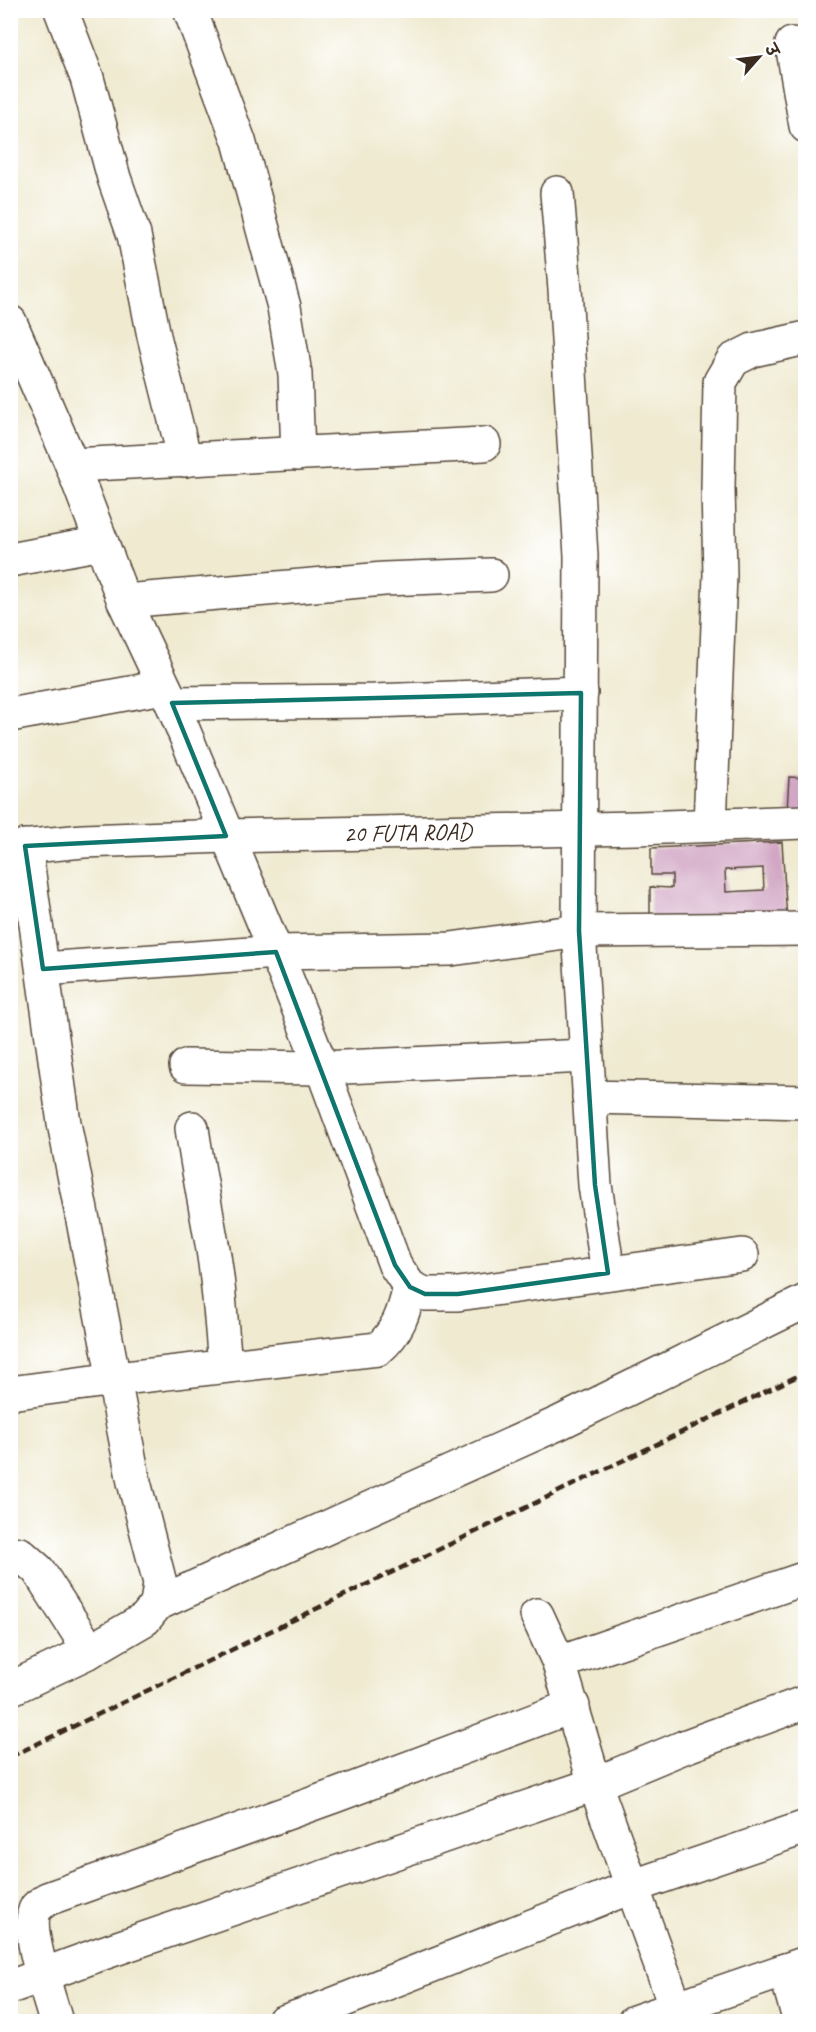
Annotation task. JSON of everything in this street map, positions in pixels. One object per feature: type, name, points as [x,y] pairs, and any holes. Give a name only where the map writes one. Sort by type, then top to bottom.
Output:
[{"type":"street","points":[[62,10],[87,78],[114,178],[134,235],[154,336],[185,460]]},
{"type":"street","points":[[190,10],[239,141],[284,307],[295,374],[298,454]]},
{"type":"street","points":[[792,44],[806,126]]},
{"type":"street","points":[[557,193],[581,556],[579,932],[595,1185],[608,1273]]},
{"type":"street","points":[[10,322],[72,465],[124,601],[167,695],[276,952],[395,1265],[410,1287],[425,1294],[458,1294],[742,1255]]},
{"type":"street","points":[[710,825],[720,576],[718,488],[720,382],[733,360],[753,350],[806,338]]},
{"type":"street","points":[[72,465],[484,444]]},
{"type":"street","points":[[10,560],[102,543]]},
{"type":"street","points":[[124,601],[384,579],[491,575]]},
{"type":"street","points":[[10,715],[167,695],[374,701],[581,693]]},
{"type":"street","name":"20 FUTA ROAD","points":[[18,847],[83,841],[226,836],[806,822]]},
{"type":"street","points":[[18,847],[43,969],[64,1123],[134,1482],[160,1583],[158,1604]]},
{"type":"street","points":[[43,969],[276,952],[452,949],[579,932],[806,930]]},
{"type":"street","points":[[186,1066],[322,1068],[586,1056]]},
{"type":"street","points":[[589,1097],[806,1102]]},
{"type":"street","points":[[192,1128],[198,1173],[211,1234],[225,1366]]},
{"type":"street","points":[[10,1393],[378,1349],[391,1338],[404,1314],[410,1287]]},
{"type":"street","points":[[10,1689],[90,1651],[145,1619],[158,1604],[559,1423],[806,1301]]},
{"type":"street","points":[[10,1553],[20,1554],[38,1570],[90,1651]]},
{"type":"street","points":[[559,1663],[806,1578]]},
{"type":"street","points":[[537,1616],[559,1663],[595,1784],[677,2015]]},
{"type":"street","points":[[10,1987],[595,1784],[684,1747],[806,1702]]},
{"type":"street","points":[[56,2022],[34,1942],[32,1921],[36,1908],[47,1899],[337,1795],[573,1706]]},
{"type":"street","points":[[283,2022],[340,2002],[631,1887],[806,1827]]},
{"type":"street","points":[[634,2022],[677,2015],[795,1967],[800,2022]]},
{"type":"highlighted area","points":[[581,693],[579,931],[595,1185],[608,1273],[458,1294],[425,1294],[410,1287],[395,1265],[276,952],[43,969],[25,846],[226,836],[172,703]]},
{"type":"building","points":[[789,777],[806,778],[806,812],[787,811]]},
{"type":"building","points":[[782,842],[787,920],[650,926],[650,887],[672,888],[672,875],[651,875],[651,848]],"holes":[[[763,868],[764,890],[726,892],[725,870]]]},
{"type":"railway","points":[[10,1757],[806,1372]]}]
